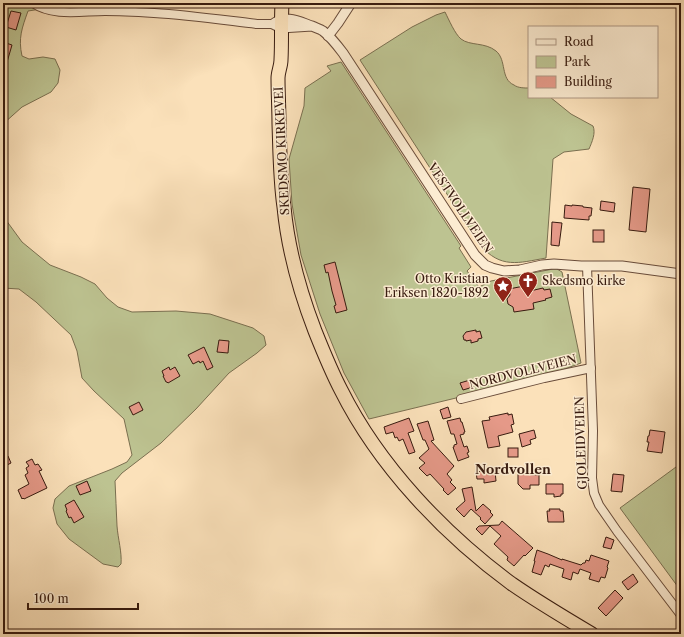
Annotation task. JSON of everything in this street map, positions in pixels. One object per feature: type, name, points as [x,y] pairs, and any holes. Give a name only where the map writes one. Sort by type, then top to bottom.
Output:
[{"type":"highway","name":"SKEDSMO KIRKEVEI","points":[[274,3],[279,24],[281,62],[278,76],[280,152],[284,209],[299,281],[309,314],[333,373],[368,436],[388,463],[423,504],[478,557],[512,584],[592,634]]},
{"type":"highway","name":"SKEDSMO KIRKEVEI","points":[[279,24],[282,3]]},
{"type":"street","points":[[33,3],[45,6],[55,11],[155,13],[257,24],[279,24]]},
{"type":"street","points":[[328,36],[351,3]]},
{"type":"street","name":"VESTVOLLVEIEN","points":[[279,24],[312,26],[328,36],[342,53],[470,248],[481,262],[492,268],[504,271],[520,270],[554,264],[622,266],[681,274]]},
{"type":"street","name":"GJOLEIDVEIEN","points":[[587,266],[593,431],[592,487],[603,511],[681,615]]},
{"type":"street","name":"NORDVOLLVEIEN","points":[[462,399],[544,378],[591,368]]},
{"type":"green space","points":[[3,3],[46,3],[41,9],[28,11],[21,33],[20,44],[22,56],[29,59],[43,57],[55,59],[60,70],[58,83],[51,92],[22,107],[3,124]]},
{"type":"green space","points":[[445,12],[454,30],[461,39],[469,43],[487,46],[496,51],[501,59],[507,78],[517,87],[528,88],[528,98],[551,98],[571,114],[593,126],[594,135],[589,149],[564,152],[553,159],[546,258],[518,262],[503,261],[495,258],[480,245],[360,60],[412,27]]},
{"type":"green space","points":[[341,62],[461,246],[459,248],[471,267],[467,271],[479,287],[491,281],[553,269],[557,269],[562,272],[581,363],[543,377],[369,419],[344,373],[320,314],[301,255],[292,204],[289,159],[304,106],[305,88],[331,71],[327,66]]},
{"type":"green space","points":[[3,216],[22,242],[50,265],[95,284],[107,298],[118,307],[132,312],[176,311],[210,314],[253,328],[264,336],[266,345],[229,373],[196,409],[161,443],[122,473],[115,481],[117,526],[121,559],[121,564],[118,567],[103,564],[69,539],[57,524],[53,508],[55,499],[69,486],[127,462],[132,455],[124,419],[82,378],[77,351],[71,335],[36,302],[19,289],[3,288]]},
{"type":"green space","points":[[676,467],[681,473],[681,591],[620,508]]},
{"type":"building","points":[[11,11],[21,13],[16,30],[6,27]]},
{"type":"building","points":[[3,42],[12,45],[5,69],[3,69]]},
{"type":"building","points":[[633,187],[650,189],[646,232],[629,230]]},
{"type":"building","points":[[601,201],[615,203],[614,212],[600,210]]},
{"type":"building","points":[[565,205],[592,208],[589,220],[564,218]]},
{"type":"building","points":[[552,222],[562,223],[559,246],[551,245]]},
{"type":"building","points":[[593,230],[604,230],[604,242],[593,242]]},
{"type":"building","points":[[335,262],[347,310],[336,313],[334,306],[336,305],[328,272],[326,273],[324,265]]},
{"type":"building","name":"Skedsmo kirke","points":[[529,285],[530,291],[543,288],[544,290],[550,289],[552,297],[533,303],[534,309],[514,312],[513,307],[508,304],[507,299],[510,295],[509,289]]},
{"type":"building","points":[[476,330],[476,332],[480,331],[482,338],[471,343],[471,340],[464,340],[463,336],[466,332]]},
{"type":"building","points":[[219,340],[229,341],[228,353],[217,352]]},
{"type":"building","points":[[204,347],[213,367],[207,370],[203,361],[193,364],[188,355]]},
{"type":"building","points":[[169,367],[170,370],[175,367],[180,376],[168,383],[163,376],[162,371]]},
{"type":"building","points":[[470,380],[473,387],[463,390],[460,383]]},
{"type":"building","points":[[139,402],[143,410],[133,415],[129,407]]},
{"type":"building","points":[[448,407],[451,417],[443,419],[440,410]]},
{"type":"building","points":[[508,413],[508,415],[512,414],[514,424],[511,425],[513,432],[498,436],[500,446],[488,448],[482,421],[490,420],[489,417]]},
{"type":"building","points":[[409,418],[414,431],[408,433],[415,452],[409,454],[403,439],[399,441],[397,437],[395,438],[393,432],[386,434],[384,427]]},
{"type":"building","points":[[460,418],[465,432],[464,434],[460,435],[464,447],[467,446],[469,452],[467,453],[469,457],[458,461],[453,447],[457,444],[454,434],[451,434],[447,421]]},
{"type":"building","points":[[428,421],[434,440],[431,441],[454,466],[447,474],[452,480],[450,482],[456,488],[448,495],[430,474],[427,476],[419,468],[425,463],[419,458],[429,449],[425,440],[423,440],[417,424]]},
{"type":"building","points":[[534,430],[536,438],[530,440],[531,444],[522,447],[519,434]]},
{"type":"building","points":[[650,430],[665,432],[662,453],[647,451],[649,442],[647,442]]},
{"type":"building","points":[[508,448],[518,448],[518,457],[508,457]]},
{"type":"building","points":[[8,456],[11,463],[3,467],[3,458]]},
{"type":"building","points":[[32,459],[35,465],[38,464],[42,470],[39,471],[47,488],[22,499],[18,490],[29,484],[25,475],[28,473],[26,468],[29,466],[26,462]]},
{"type":"building","points":[[495,471],[496,481],[484,483],[484,479],[477,479],[476,472]]},
{"type":"building","points":[[518,474],[539,475],[539,485],[530,485],[530,489],[523,489],[518,484]]},
{"type":"building","points":[[613,474],[624,475],[622,492],[611,491]]},
{"type":"building","points":[[87,481],[91,491],[80,495],[76,486]]},
{"type":"building","points":[[546,484],[563,484],[563,494],[561,494],[561,496],[554,497],[554,494],[546,494]]},
{"type":"building","points":[[472,487],[476,511],[483,504],[491,511],[490,512],[493,515],[485,524],[471,509],[464,517],[456,509],[465,501],[462,489]]},
{"type":"building","points":[[74,500],[84,517],[74,523],[71,517],[69,518],[65,505]]},
{"type":"building","points":[[549,509],[560,509],[560,511],[563,511],[564,522],[548,522],[547,511],[550,511]]},
{"type":"building","points":[[502,521],[533,548],[514,566],[507,560],[508,557],[494,544],[501,536],[490,526],[482,535],[476,529],[479,526],[499,525]]},
{"type":"building","points":[[606,537],[614,540],[611,549],[603,547]]},
{"type":"building","points":[[537,550],[562,560],[581,565],[585,563],[586,560],[589,561],[591,555],[609,561],[605,578],[601,577],[599,582],[589,579],[591,573],[580,569],[578,574],[573,572],[571,580],[562,577],[564,569],[550,564],[549,567],[545,565],[541,575],[532,572]]},
{"type":"building","points":[[633,574],[638,582],[628,590],[622,582]]},
{"type":"building","points":[[615,590],[623,598],[606,616],[598,608]]},
{"type":"place","name":"Skedsmo kirke","points":[[528,298]]},
{"type":"place","name":"Otto Kristian Eriksen 1820-1892","points":[[503,303]]},
{"type":"district","name":"Nordvollen","points":[[513,469]]}]
